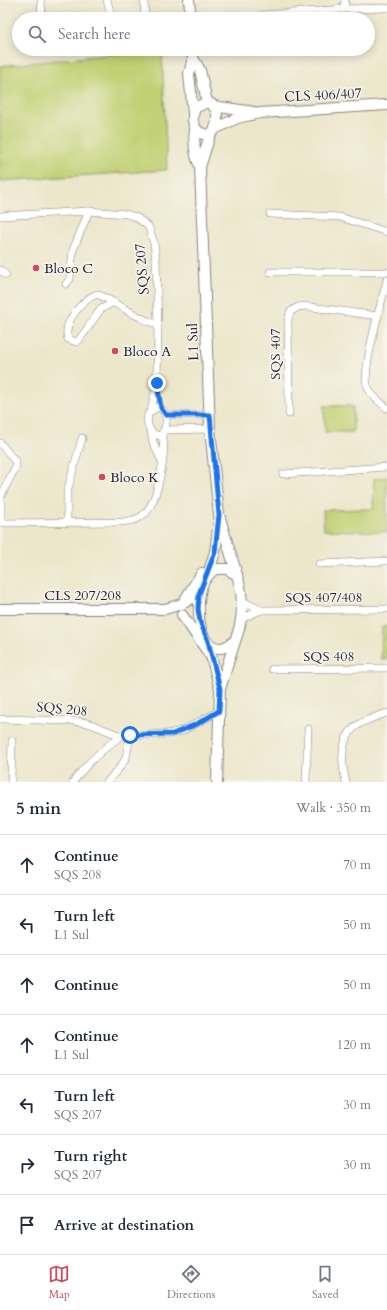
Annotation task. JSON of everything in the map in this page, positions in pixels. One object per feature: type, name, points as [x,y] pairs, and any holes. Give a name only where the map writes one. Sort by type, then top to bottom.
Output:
[{"type":"street","points":[[42,0],[42,12]]},
{"type":"street","points":[[107,0],[110,12]]},
{"type":"street","points":[[144,0],[145,12]]},
{"type":"street","points":[[189,0],[190,12]]},
{"type":"street","points":[[344,9],[345,0]]},
{"type":"street","points":[[304,12],[387,8]]},
{"type":"street","points":[[193,56],[189,74],[193,113],[195,129],[202,135],[213,132],[217,119],[210,104],[200,70],[194,56]]},
{"type":"street","points":[[193,113],[198,105],[210,104]]},
{"type":"street","name":"CLS 406/407","points":[[210,104],[260,113]]},
{"type":"street","name":"CLS 406/407","points":[[213,132],[237,118],[260,113],[387,105]]},
{"type":"street","name":"L1 Sul","points":[[195,129],[194,148],[200,167],[210,429],[219,515],[241,588],[242,618],[235,641]]},
{"type":"street","name":"L1 Sul","points":[[200,167],[213,132]]},
{"type":"street","points":[[66,284],[70,279],[71,255],[89,211]]},
{"type":"street","name":"SQS 207","points":[[0,216],[89,211],[126,214],[136,217],[151,230],[156,261],[158,325],[157,383],[161,408]]},
{"type":"street","points":[[270,214],[340,217],[387,232]]},
{"type":"street","points":[[0,270],[6,275]]},
{"type":"street","points":[[270,272],[387,272]]},
{"type":"street","points":[[387,280],[378,316],[366,380],[370,392],[375,399],[387,408]]},
{"type":"street","points":[[101,309],[97,294],[89,297],[75,312],[66,335],[68,340],[76,342],[79,340],[101,309],[114,302]]},
{"type":"street","name":"SQS 207","points":[[97,294],[114,302],[135,315],[158,325]]},
{"type":"street","name":"SQS 407","points":[[289,414],[288,321],[290,312],[298,307],[304,306],[378,316]]},
{"type":"street","name":"SQS 207","points":[[151,411],[157,383]]},
{"type":"street","points":[[0,442],[15,461],[16,466],[1,496],[1,523],[67,521],[121,522],[133,521],[142,516],[148,510],[156,494],[164,453],[163,432],[166,415],[161,408],[157,407],[151,411],[147,421],[153,442],[162,462]]},
{"type":"street","points":[[166,415],[210,415]]},
{"type":"street","points":[[151,431],[157,436],[163,432],[210,429]]},
{"type":"street","points":[[67,521],[67,492],[82,438]]},
{"type":"street","points":[[283,474],[387,467]]},
{"type":"street","name":"L1 Sul","points":[[199,594],[208,575],[215,552],[219,515]]},
{"type":"street","points":[[182,604],[215,552]]},
{"type":"street","points":[[319,564],[387,561]]},
{"type":"street","points":[[208,575],[215,569],[227,569],[237,575]]},
{"type":"street","points":[[199,594],[200,621],[208,641],[220,689]]},
{"type":"street","name":"CLS 207/208","points":[[0,609],[165,609],[182,604],[199,594]]},
{"type":"street","name":"SQS 407/408","points":[[242,602],[261,610]]},
{"type":"street","name":"CLS 207/208","points":[[165,609],[200,621]]},
{"type":"street","name":"SQS 407/408","points":[[242,618],[261,610],[387,609]]},
{"type":"street","points":[[182,615],[212,658]]},
{"type":"street","points":[[208,641],[214,647],[222,648],[235,641]]},
{"type":"street","points":[[217,782],[220,689],[235,641]]},
{"type":"street","name":"SQS 408","points":[[272,669],[387,668]]},
{"type":"street","points":[[73,782],[87,763],[98,752],[121,736],[173,734],[197,724],[219,711]]},
{"type":"street","points":[[346,782],[342,755],[349,734],[360,724],[387,713]]},
{"type":"street","name":"SQS 208","points":[[0,719],[80,722],[103,728],[121,736]]},
{"type":"street","points":[[306,782],[308,729]]},
{"type":"street","points":[[107,782],[126,758],[130,735]]},
{"type":"street","points":[[11,782],[12,741]]},
{"type":"green space","points":[[95,56],[162,56],[167,170],[0,181],[0,66]]},
{"type":"green space","points":[[324,406],[353,406],[353,432],[325,432]]},
{"type":"green space","points":[[387,477],[387,532],[324,530],[323,510],[373,509],[374,479]]},
{"type":"green space","points":[[382,626],[387,626],[387,659],[381,659]]},
{"type":"place","name":"Bloco C","points":[[36,268]]},
{"type":"place","name":"Bloco A","points":[[115,351]]},
{"type":"place","name":"Bloco K","points":[[102,477]]},
{"type":"route","points":[[130,735],[173,734],[197,724],[219,711],[220,689],[208,641],[203,632],[198,609],[199,594],[203,582],[208,575],[215,552],[219,515],[212,453],[210,415],[166,415],[161,408],[157,383]]}]
